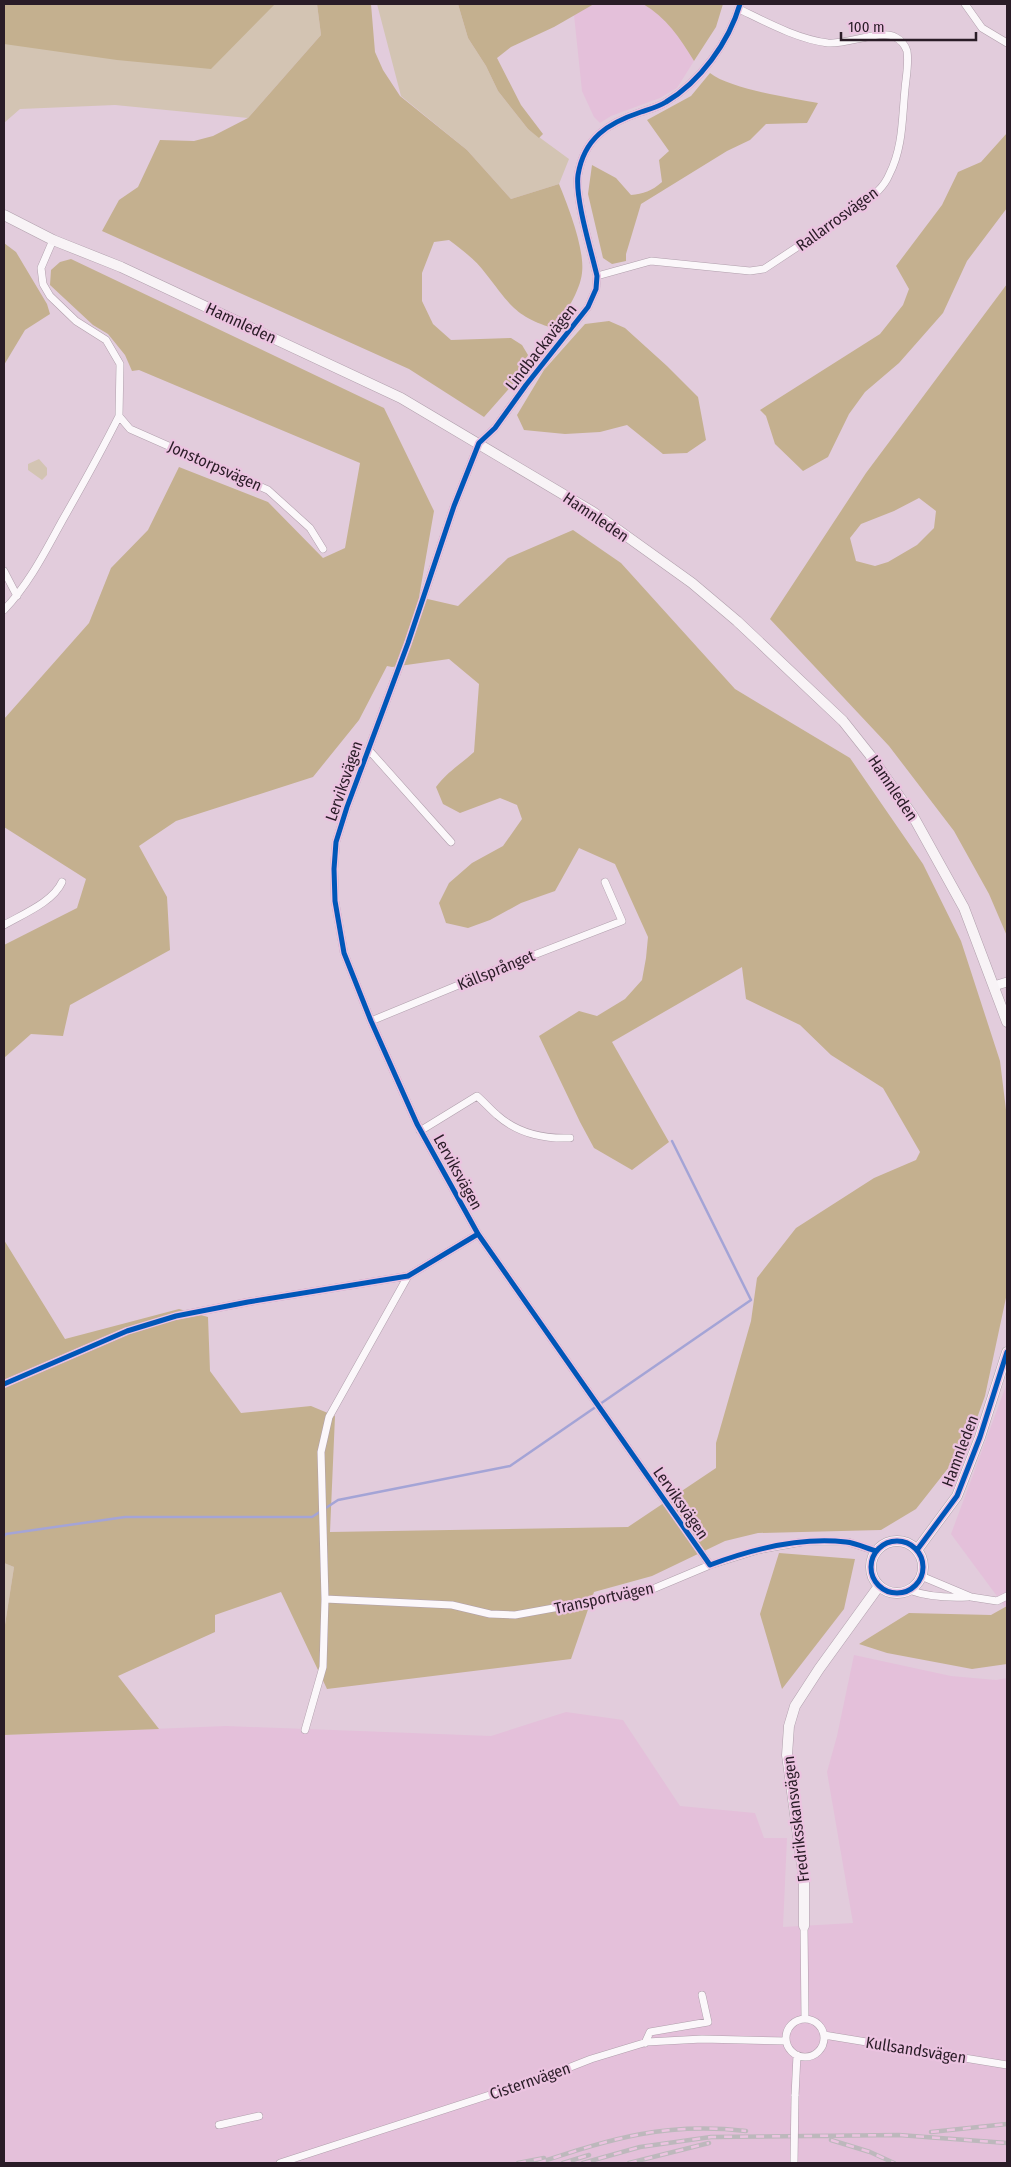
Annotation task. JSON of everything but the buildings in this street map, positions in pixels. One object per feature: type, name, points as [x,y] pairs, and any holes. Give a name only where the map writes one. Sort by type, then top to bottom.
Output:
[{"type":"main road","name":"Hamnleden","points":[[4,216],[53,240],[121,267],[401,398],[480,443],[593,512],[692,583],[736,621],[843,721],[870,755],[913,816],[964,908],[1007,1022]]},
{"type":"main road","name":"Hamnleden","points":[[917,1550],[957,1496],[980,1437],[1007,1352]]},
{"type":"main road","points":[[896,1541],[904,1542],[917,1550],[922,1563],[921,1576],[916,1584],[909,1590],[893,1593],[879,1586],[872,1573],[872,1558],[881,1546],[896,1541]]},
{"type":"main road","name":"Fredriksskansvägen","points":[[804,1926],[804,1880],[787,1756],[790,1726],[795,1706],[818,1669],[879,1586]]},
{"type":"street","points":[[966,4],[982,28],[1007,43]]},
{"type":"street","name":"Lindbackavägen","points":[[480,443],[495,428],[526,385],[580,320],[596,289],[597,276],[578,190],[580,168],[588,146],[606,127],[657,107],[688,86],[701,73],[720,47],[740,6]]},
{"type":"street","name":"Rallarrosvägen","points":[[597,276],[651,261],[750,271],[764,269],[864,203],[878,191],[890,175],[896,158],[903,122],[908,60],[904,43],[895,37],[884,34],[845,43],[828,43],[814,40],[773,25],[740,6]]},
{"type":"street","points":[[4,610],[17,596],[41,559],[95,464],[119,416],[120,364],[106,340],[76,322],[50,296],[43,284],[41,268],[53,240]]},
{"type":"street","name":"Jonstorpsvägen","points":[[119,416],[130,429],[268,490],[310,528],[323,549]]},
{"type":"street","name":"Lerviksvägen","points":[[480,443],[454,506],[408,643],[368,749],[336,842],[334,869],[335,901],[344,953],[371,1021],[420,1131],[478,1234],[710,1565]]},
{"type":"street","points":[[4,571],[17,596]]},
{"type":"street","points":[[368,749],[451,842]]},
{"type":"street","points":[[4,925],[50,897],[58,890],[62,882]]},
{"type":"street","name":"Källsprånget","points":[[371,1021],[622,921],[605,882]]},
{"type":"street","points":[[994,986],[1007,982]]},
{"type":"street","points":[[420,1131],[477,1096],[498,1116],[530,1133],[551,1138],[570,1138]]},
{"type":"street","name":"Lerviksvägen","points":[[4,1384],[127,1331],[176,1316],[248,1302],[408,1276],[478,1234]]},
{"type":"street","name":"Lerviksvägen","points":[[304,1730],[323,1667],[324,1599],[321,1452],[329,1417],[408,1276]]},
{"type":"street","name":"Transportvägen","points":[[324,1599],[452,1604],[490,1614],[515,1615],[648,1591],[710,1565],[758,1550],[802,1542],[848,1542],[876,1552]]},
{"type":"street","points":[[921,1576],[971,1597]]},
{"type":"street","points":[[909,1590],[921,1595],[942,1598],[971,1597],[997,1601],[1007,1596]]},
{"type":"street","name":"Fredriksskansvägen","points":[[804,1926],[805,2018]]},
{"type":"street","points":[[645,2043],[650,2032],[708,2022],[702,1995]]},
{"type":"street","points":[[805,2018],[820,2025],[824,2035],[824,2041],[818,2051],[808,2056],[797,2055],[786,2041],[789,2028],[805,2018]]},
{"type":"street","name":"Kullsandsvägen","points":[[824,2035],[1007,2066]]},
{"type":"street","name":"Cisternvägen","points":[[280,2163],[645,2043],[702,2039],[786,2041]]},
{"type":"street","points":[[794,2163],[797,2055]]},
{"type":"street","points":[[219,2125],[260,2116]]},
{"type":"shaded area","points":[[4,4],[317,4],[321,35],[248,118],[115,105],[20,109],[4,123]]},
{"type":"shaded area","points":[[4,4],[275,4],[211,69],[117,60],[4,44]]},
{"type":"shaded area","points":[[317,4],[371,4],[375,52],[383,70],[400,96],[467,150],[511,199],[559,184],[578,240],[581,252],[582,273],[581,280],[571,302],[553,328],[540,324],[521,314],[507,301],[478,264],[449,240],[434,242],[422,273],[422,301],[433,324],[451,340],[511,338],[522,345],[528,355],[513,384],[484,417],[409,369],[102,231],[119,200],[138,187],[160,140],[194,141],[213,136],[248,118],[321,35]]},
{"type":"shaded area","points":[[377,4],[458,4],[468,38],[486,66],[498,91],[528,129],[569,159],[559,184],[511,199],[467,150],[401,96]]},
{"type":"shaded area","points":[[458,4],[594,4],[554,27],[511,47],[497,58],[521,105],[543,134],[539,138],[528,129],[498,91],[486,66],[468,38]]},
{"type":"shaded area","points":[[594,4],[643,4],[654,10],[677,33],[694,61],[677,88],[660,98],[611,116],[600,123],[594,117],[582,91],[574,15]]},
{"type":"shaded area","points":[[643,4],[723,4],[716,27],[694,61],[678,36],[666,22]]},
{"type":"shaded area","points":[[710,73],[719,79],[746,88],[777,96],[818,103],[807,123],[766,124],[750,140],[727,151],[641,204],[626,254],[626,261],[612,264],[603,258],[588,194],[592,165],[616,178],[631,195],[647,192],[655,188],[662,182],[659,160],[669,151],[647,120],[691,96]]},
{"type":"shaded area","points":[[1007,133],[1007,208],[967,261],[943,313],[899,363],[865,392],[849,414],[828,457],[803,471],[775,444],[766,416],[760,410],[880,334],[903,305],[909,289],[896,266],[942,205],[958,172],[981,162]]},
{"type":"shaded area","points":[[4,243],[16,252],[47,304],[50,314],[25,330],[4,365]]},
{"type":"shaded area","points":[[71,259],[384,408],[434,511],[419,597],[458,606],[508,558],[573,530],[621,563],[735,689],[850,758],[923,864],[961,941],[1000,1061],[1007,1118],[1007,1293],[985,1396],[968,1443],[916,1509],[881,1530],[758,1533],[725,1541],[652,1576],[594,1592],[571,1659],[327,1689],[281,1592],[215,1615],[215,1632],[118,1676],[159,1729],[4,1735],[4,1631],[14,1567],[4,1563],[4,1240],[65,1339],[179,1309],[208,1317],[210,1371],[241,1413],[311,1406],[335,1416],[330,1532],[628,1527],[716,1468],[716,1443],[751,1321],[757,1278],[796,1228],[874,1178],[916,1160],[920,1152],[883,1088],[831,1055],[800,1025],[746,999],[742,967],[612,1042],[669,1142],[632,1170],[594,1148],[539,1036],[579,1011],[597,1016],[625,999],[642,980],[648,937],[615,864],[579,848],[555,891],[521,903],[490,920],[468,928],[446,923],[439,903],[449,883],[472,863],[503,846],[522,819],[517,805],[500,798],[460,813],[443,804],[436,787],[449,772],[474,752],[479,684],[449,659],[392,667],[387,666],[359,720],[313,777],[176,821],[139,846],[167,897],[170,950],[70,1005],[63,1036],[31,1034],[4,1058],[4,945],[77,908],[86,879],[4,827],[4,719],[89,623],[111,568],[148,530],[179,467],[268,502],[323,558],[345,548],[360,463],[139,370],[132,371],[125,355],[108,334],[93,325],[50,285],[51,270],[60,262]]},
{"type":"shaded area","points":[[1007,284],[1007,936],[989,894],[954,831],[889,746],[770,619],[866,473]],"holes":[[[919,498],[936,511],[934,528],[917,545],[888,562],[875,566],[856,561],[850,538],[861,524],[894,511]]]},
{"type":"shaded area","points":[[609,321],[625,328],[698,397],[706,440],[687,453],[663,454],[627,425],[600,432],[565,434],[524,430],[517,415],[544,370],[585,324]]},
{"type":"shaded area","points":[[39,459],[47,468],[47,475],[42,480],[28,470],[28,464]]},
{"type":"shaded area","points":[[1007,1383],[1007,1606],[1005,1607],[951,1534]]},
{"type":"shaded area","points":[[779,1553],[855,1559],[844,1609],[782,1689],[760,1614]]},
{"type":"shaded area","points":[[4,1563],[14,1567],[4,1631]]},
{"type":"shaded area","points":[[1007,1606],[1007,1664],[972,1669],[887,1653],[859,1644],[909,1613],[991,1615]]},
{"type":"shaded area","points":[[854,1655],[951,1676],[996,1680],[1007,1678],[1007,2163],[4,2163],[4,1735],[226,1726],[491,1736],[566,1712],[623,1720],[680,1806],[755,1813],[764,1838],[787,1838],[783,1927],[853,1923],[827,1772],[837,1736]]},
{"type":"waterway","points":[[4,1536],[6,1534],[125,1517],[312,1517],[338,1500],[510,1466],[751,1300],[672,1141]]},
{"type":"railway","points":[[931,2132],[1007,2124]]},
{"type":"railway","points":[[538,2163],[591,2146],[640,2134],[690,2129],[746,2131]]},
{"type":"railway","points":[[583,2163],[640,2147],[711,2137],[899,2135],[1007,2143]]},
{"type":"railway","points":[[831,2140],[870,2152],[894,2163]]},
{"type":"railway","points":[[629,2163],[709,2143]]},
{"type":"railway","points":[[563,2163],[589,2155]]},
{"type":"railway","points":[[518,2163],[544,2158]]},
{"type":"cycle path","points":[[740,4],[729,33],[721,46],[712,60],[690,84],[663,104],[629,116],[608,127],[592,142],[581,162],[578,175],[579,197],[597,276],[596,289],[588,307],[526,385],[495,428],[479,443],[454,506],[408,643],[347,807],[336,842],[334,869],[335,901],[344,953],[371,1021],[417,1124],[478,1234],[710,1565],[760,1549],[812,1541],[857,1544],[876,1551]]},
{"type":"cycle path","points":[[4,1384],[127,1331],[176,1316],[248,1302],[408,1276],[478,1234]]},
{"type":"cycle path","points":[[917,1550],[957,1496],[980,1437],[1007,1352]]},
{"type":"cycle path","points":[[897,1541],[907,1543],[915,1549],[921,1557],[923,1567],[921,1577],[915,1585],[907,1591],[897,1593],[887,1591],[879,1585],[873,1577],[871,1567],[873,1557],[879,1549],[887,1543],[897,1541]]}]
